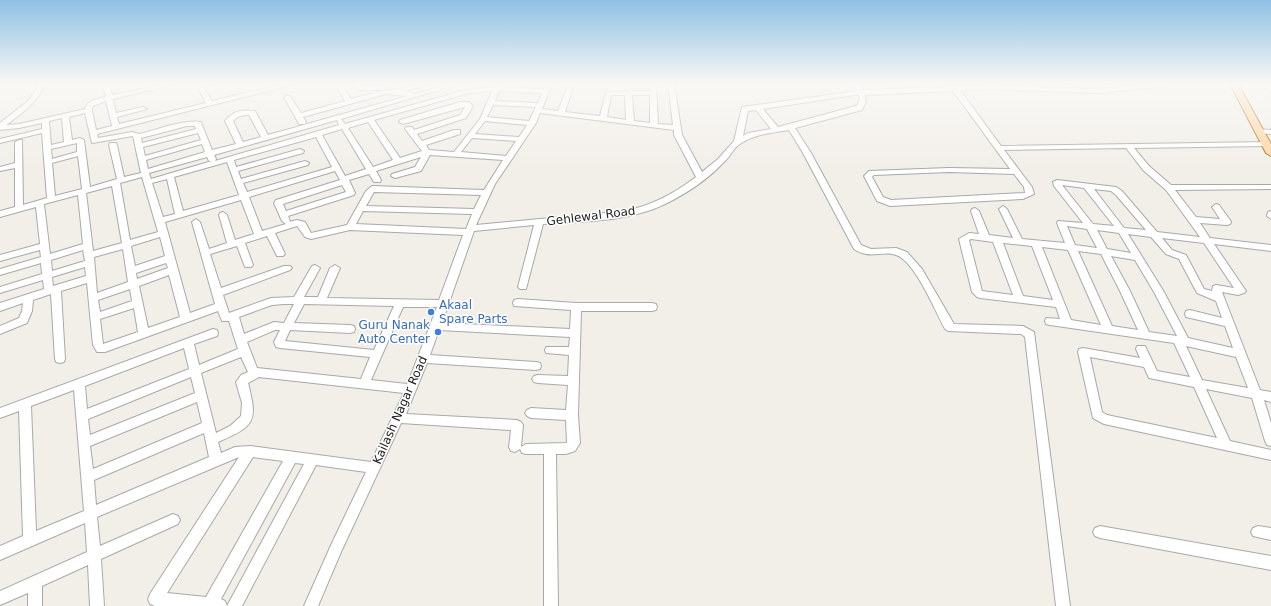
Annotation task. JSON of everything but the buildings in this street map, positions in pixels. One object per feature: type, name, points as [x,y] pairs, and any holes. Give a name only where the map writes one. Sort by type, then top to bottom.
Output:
[{"type":"main road","points":[[1252,112],[1265,132]]},
{"type":"main road","points":[[1254,112],[1265,132],[1271,153]]},
{"type":"street","points":[[0,127],[17,112]]},
{"type":"street","points":[[0,127],[14,127],[78,112]]},
{"type":"street","points":[[88,112],[94,140],[97,142],[136,134],[146,176],[164,233],[186,319]]},
{"type":"street","points":[[112,112],[116,127]]},
{"type":"street","points":[[113,116],[129,112]]},
{"type":"street","points":[[93,133],[176,112]]},
{"type":"street","points":[[240,144],[229,121],[231,118],[248,112]]},
{"type":"street","points":[[250,112],[253,114],[265,137]]},
{"type":"street","points":[[284,215],[351,193],[337,168],[314,135],[304,126],[297,112]]},
{"type":"street","points":[[299,116],[314,112]]},
{"type":"street","points":[[334,112],[377,180]]},
{"type":"street","points":[[0,214],[118,182],[146,176],[209,153],[354,112]]},
{"type":"street","points":[[146,176],[170,176],[394,112]]},
{"type":"street","points":[[395,112],[427,152]]},
{"type":"street","points":[[403,122],[435,112]]},
{"type":"street","points":[[412,133],[463,116],[465,112]]},
{"type":"street","points":[[456,154],[483,119],[486,112]]},
{"type":"street","name":"Kailash Nagar Road","points":[[311,606],[332,556],[398,418],[423,359],[470,230],[486,193],[507,158],[532,123],[537,112]]},
{"type":"street","points":[[558,112],[676,128]]},
{"type":"street","points":[[604,112],[604,118]]},
{"type":"street","points":[[629,112],[630,122]]},
{"type":"street","points":[[654,112],[654,126]]},
{"type":"street","points":[[674,112],[676,128],[681,144],[701,178]]},
{"type":"street","points":[[738,141],[744,112]]},
{"type":"street","points":[[762,112],[775,129]]},
{"type":"street","name":"Gehlewal Road","points":[[288,225],[300,223],[308,235],[311,236],[350,227],[470,230],[625,214],[639,211],[673,196],[701,178],[721,161],[738,141],[757,132],[791,127],[844,112]]},
{"type":"street","points":[[972,112],[1028,187],[1030,194],[1023,196],[890,203],[880,199],[868,176],[876,173],[949,170],[1016,172]]},
{"type":"street","points":[[65,115],[68,142]]},
{"type":"street","points":[[370,119],[398,162]]},
{"type":"street","points":[[483,119],[532,123]]},
{"type":"street","points":[[45,120],[51,200]]},
{"type":"street","points":[[137,137],[198,124],[213,163]]},
{"type":"street","points":[[791,127],[807,153],[857,248],[864,252],[896,251],[907,256],[921,275],[949,326],[952,328],[1023,330],[1030,335],[1063,606]]},
{"type":"street","points":[[0,141],[46,130]]},
{"type":"street","points":[[138,146],[201,130]]},
{"type":"street","points":[[421,144],[457,132]]},
{"type":"street","points":[[470,136],[520,139]]},
{"type":"street","points":[[47,148],[80,140],[88,255],[98,345],[101,349],[222,306]]},
{"type":"street","points":[[293,140],[312,175]]},
{"type":"street","points":[[142,159],[205,141]]},
{"type":"street","points":[[19,142],[19,209]]},
{"type":"street","points":[[998,148],[1269,143]]},
{"type":"street","points":[[113,145],[126,245],[144,334]]},
{"type":"street","points":[[1128,146],[1146,168],[1169,188],[1194,220],[1241,291],[1238,292],[1216,288],[1218,297],[1256,394],[1271,441]]},
{"type":"street","points":[[234,170],[300,151]]},
{"type":"street","points":[[395,176],[418,169],[427,152]]},
{"type":"street","points":[[206,253],[288,225],[278,203],[281,200],[427,152],[507,158]]},
{"type":"street","points":[[48,162],[81,153]]},
{"type":"street","points":[[230,158],[259,236]]},
{"type":"street","points":[[239,182],[305,163]]},
{"type":"street","points":[[0,169],[19,164]]},
{"type":"street","points":[[160,221],[337,168]]},
{"type":"street","points":[[170,176],[180,215]]},
{"type":"street","points":[[1146,336],[1090,226],[1056,183],[1059,181],[1117,191],[1170,253],[1183,257],[1200,291],[1218,297]]},
{"type":"street","points":[[1087,186],[1122,231],[1159,292],[1182,341],[1198,384],[1226,446]]},
{"type":"street","points":[[1169,188],[1271,187]]},
{"type":"street","points":[[350,227],[370,191],[377,189],[486,193]]},
{"type":"street","points":[[40,203],[48,275],[53,290],[60,359]]},
{"type":"street","points":[[1194,220],[1227,222],[1216,207]]},
{"type":"street","points":[[361,208],[478,212]]},
{"type":"street","points":[[1003,209],[1019,241]]},
{"type":"street","points":[[975,211],[985,237]]},
{"type":"street","points":[[223,215],[248,265]]},
{"type":"street","points":[[196,222],[225,318],[278,300],[443,304]]},
{"type":"street","points":[[523,287],[539,222]]},
{"type":"street","points":[[1108,329],[1061,223],[1271,248]]},
{"type":"street","points":[[270,232],[280,254]]},
{"type":"street","points":[[0,272],[46,258],[88,255],[164,233]]},
{"type":"street","points":[[1060,304],[983,296],[977,292],[964,239],[969,236],[985,237],[1071,247],[1138,257]]},
{"type":"street","points":[[997,239],[1019,299]]},
{"type":"street","points":[[1036,243],[1067,323]]},
{"type":"street","points":[[0,258],[44,246]]},
{"type":"street","points":[[0,290],[48,275],[88,255]]},
{"type":"street","points":[[131,271],[170,258]]},
{"type":"street","points":[[218,293],[287,268]]},
{"type":"street","points":[[315,268],[280,339],[280,344],[378,354]]},
{"type":"street","points":[[321,301],[335,268]]},
{"type":"street","points":[[93,298],[173,270]]},
{"type":"street","points":[[0,307],[91,278]]},
{"type":"street","points":[[0,330],[23,320],[27,311],[28,298]]},
{"type":"street","points":[[364,384],[400,302]]},
{"type":"street","points":[[95,317],[137,303]]},
{"type":"street","points":[[518,303],[576,307],[652,307]]},
{"type":"street","points":[[398,418],[517,425],[521,448],[550,450],[566,449],[571,447],[574,443],[572,414],[576,307]]},
{"type":"street","points":[[1190,314],[1228,323]]},
{"type":"street","points":[[233,316],[242,345],[253,371],[410,389]]},
{"type":"street","points":[[1050,321],[1182,341],[1240,354]]},
{"type":"street","points":[[82,416],[195,371],[242,345],[269,327],[287,326],[350,329]]},
{"type":"street","points":[[436,326],[574,333]]},
{"type":"street","points":[[0,413],[213,333]]},
{"type":"street","points":[[188,342],[216,459]]},
{"type":"street","points":[[1141,349],[1153,375],[1271,397]]},
{"type":"street","points":[[550,350],[574,351]]},
{"type":"street","points":[[1147,363],[1083,352],[1097,414],[1104,419],[1271,455]]},
{"type":"street","points":[[423,359],[536,366]]},
{"type":"street","points":[[211,440],[236,429],[244,422],[248,410],[242,382],[245,378],[258,372]]},
{"type":"street","points":[[538,379],[574,380]]},
{"type":"street","points":[[78,383],[94,556],[97,606]]},
{"type":"street","points":[[84,443],[200,396]]},
{"type":"street","points":[[25,403],[30,539]]},
{"type":"street","points":[[531,413],[572,414]]},
{"type":"street","points":[[87,477],[208,426]]},
{"type":"street","points":[[550,450],[551,606]]},
{"type":"street","points":[[0,553],[90,513],[235,452],[250,451],[374,468]]},
{"type":"street","points":[[250,451],[153,603],[213,606],[292,457]]},
{"type":"street","points":[[234,606],[313,460]]},
{"type":"street","points":[[0,598],[173,520]]},
{"type":"street","points":[[1100,532],[1271,563]]},
{"type":"street","points":[[35,582],[35,606]]},
{"type":"place","name":"Akaal Spare Parts","points":[[431,312]]},
{"type":"place","name":"Guru Nanak Auto Center","points":[[438,332]]}]
